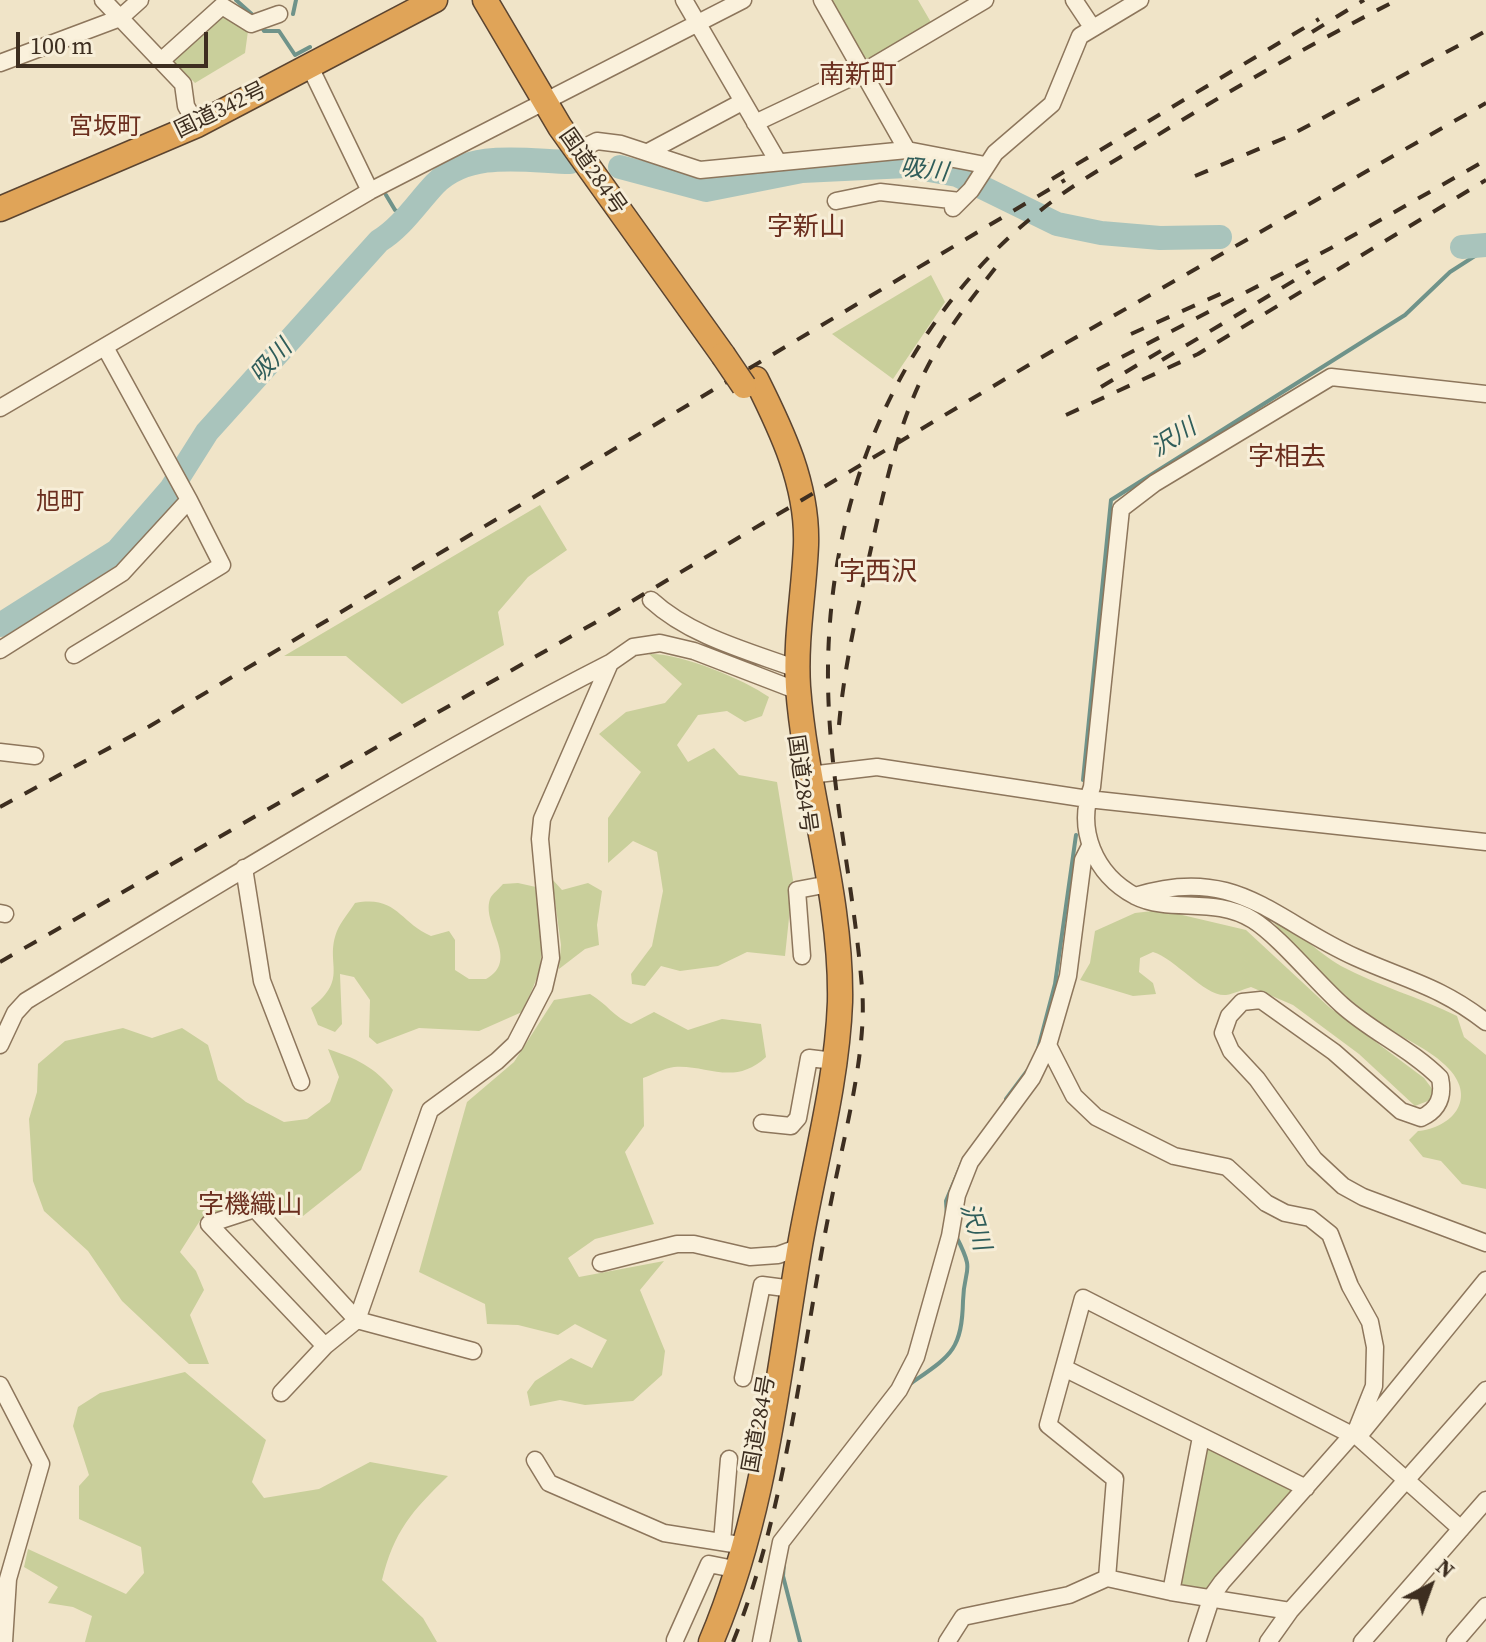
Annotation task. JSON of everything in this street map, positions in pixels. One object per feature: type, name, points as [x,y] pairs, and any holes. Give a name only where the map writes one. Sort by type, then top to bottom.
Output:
[{"type":"highway","name":"国道342号","points":[[0,209],[197,125],[435,0]]},
{"type":"highway","name":"国道284号","points":[[485,0],[550,101],[729,351]]},
{"type":"highway","name":"国道284号","points":[[501,0],[550,101],[589,145],[778,422],[797,475],[805,518],[806,545],[791,677],[822,885],[829,1060],[757,1451],[735,1544],[734,1569],[711,1642]]},
{"type":"highway","name":"国道284号","points":[[700,1642],[734,1569]]},
{"type":"street","points":[[103,0],[183,84],[186,106],[197,125]]},
{"type":"street","points":[[0,63],[120,18],[140,0]]},
{"type":"street","points":[[684,0],[777,160]]},
{"type":"street","points":[[0,408],[106,349],[370,191],[743,0]]},
{"type":"street","points":[[822,0],[865,71],[907,150]]},
{"type":"street","points":[[755,123],[865,71],[985,0]]},
{"type":"street","points":[[1074,0],[1092,27]]},
{"type":"street","points":[[836,201],[880,192],[961,200],[983,168],[1052,104],[1080,36],[1140,0]]},
{"type":"street","points":[[162,60],[222,6],[251,24],[279,14]]},
{"type":"street","points":[[310,67],[370,191]]},
{"type":"street","points":[[650,151],[742,102]]},
{"type":"street","points":[[589,145],[597,141],[650,151],[679,166],[700,170],[777,160],[907,150],[983,168]]},
{"type":"street","points":[[74,655],[217,572],[222,565],[106,349]]},
{"type":"street","points":[[1486,394],[1331,377],[1155,483],[1124,507],[1083,820],[1090,846],[1101,865],[1135,896],[1162,902],[1234,909],[1257,923],[1344,1007],[1426,1064],[1440,1078],[1442,1089],[1432,1113],[1421,1118],[1401,1111],[1334,1052],[1261,1000],[1242,1002],[1229,1016],[1223,1033],[1231,1051],[1257,1079],[1326,1172],[1363,1197],[1486,1243]]},
{"type":"street","points":[[0,650],[122,573],[186,496]]},
{"type":"street","points":[[651,600],[680,620],[791,677]]},
{"type":"street","points":[[0,1045],[15,1013],[26,1001],[244,868],[544,697],[610,663],[633,647],[660,643],[791,677]]},
{"type":"street","points":[[281,1393],[325,1346],[357,1320],[430,1110],[515,1044],[544,988],[551,958],[540,839],[542,819],[610,663]]},
{"type":"street","points":[[0,752],[35,756]]},
{"type":"street","points":[[806,775],[877,767],[1088,799],[1486,842]]},
{"type":"street","points":[[761,1642],[781,1542],[899,1390],[916,1357],[950,1236],[953,1213],[970,1162],[1032,1078],[1048,1045],[1068,976],[1083,860],[1090,846]]},
{"type":"street","points":[[244,868],[262,981],[301,1082]]},
{"type":"street","points":[[802,956],[797,890],[822,885]]},
{"type":"street","points":[[1135,896],[1164,887],[1192,886],[1254,899],[1354,957],[1440,990],[1486,1022]]},
{"type":"street","points":[[1048,1045],[1074,1096],[1096,1117],[1174,1156],[1227,1167],[1266,1203],[1285,1213],[1310,1218],[1330,1234],[1350,1286],[1370,1322],[1376,1355],[1369,1405],[1355,1436]]},
{"type":"street","points":[[762,1123],[791,1126],[798,1118],[809,1058],[829,1060]]},
{"type":"street","points":[[325,1346],[209,1224],[255,1209],[357,1320],[473,1351]]},
{"type":"street","points":[[601,1263],[677,1244],[694,1244],[750,1257],[794,1250]]},
{"type":"street","points":[[1197,1642],[1212,1596],[1355,1436],[1486,1280]]},
{"type":"street","points":[[743,1378],[762,1285],[788,1289]]},
{"type":"street","points":[[1107,1578],[1115,1479],[1048,1425],[1083,1298],[1355,1436],[1461,1529]]},
{"type":"street","points":[[1064,1368],[1306,1488]]},
{"type":"street","points":[[0,1385],[41,1464],[8,1579],[4,1642]]},
{"type":"street","points":[[1268,1642],[1290,1611],[1486,1390]]},
{"type":"street","points":[[1171,1592],[1201,1437]]},
{"type":"street","points":[[535,1460],[549,1483],[583,1499],[664,1533],[735,1544],[729,1459]]},
{"type":"street","points":[[1362,1642],[1486,1500]]},
{"type":"street","points":[[675,1640],[709,1564],[734,1569]]},
{"type":"street","points":[[947,1642],[963,1617],[1069,1595],[1107,1578],[1171,1592],[1212,1596],[1290,1611]]},
{"type":"street","points":[[1455,1642],[1486,1606]]},
{"type":"green space","points":[[830,0],[918,0],[932,24],[866,62]]},
{"type":"green space","points":[[226,15],[248,31],[245,53],[195,83],[174,62],[177,52]]},
{"type":"green space","points":[[931,275],[945,302],[893,379],[832,334]]},
{"type":"green space","points":[[540,505],[567,550],[528,577],[498,612],[504,645],[402,704],[346,656],[284,656]]},
{"type":"green space","points":[[649,654],[678,658],[711,668],[769,697],[762,716],[745,722],[727,711],[698,715],[677,745],[688,762],[714,748],[739,775],[777,782],[793,880],[785,956],[747,952],[718,966],[680,971],[661,966],[645,986],[632,984],[631,974],[652,946],[663,891],[657,852],[633,841],[608,863],[608,818],[641,772],[599,734],[626,712],[665,703],[682,684]]},
{"type":"green space","points":[[552,879],[562,890],[588,883],[602,891],[597,925],[599,945],[585,949],[559,969],[561,945]]},
{"type":"green space","points":[[503,884],[536,887],[541,948],[537,978],[522,1012],[479,1031],[419,1028],[377,1044],[369,1037],[370,1000],[354,977],[340,974],[342,1024],[335,1032],[318,1025],[311,1008],[330,988],[337,931],[355,903],[389,906],[431,936],[449,931],[455,940],[455,970],[469,979],[486,979],[496,971],[500,962],[498,942],[490,920],[490,899]]},
{"type":"green space","points":[[1161,910],[1246,930],[1329,1007],[1424,1078],[1433,1090],[1433,1099],[1415,1106],[1359,1054],[1293,1005],[1251,987],[1226,995],[1218,994],[1153,952],[1140,958],[1139,972],[1153,983],[1156,994],[1133,996],[1080,980],[1090,963],[1095,931],[1135,913]]},
{"type":"green space","points":[[1269,916],[1341,966],[1457,1016],[1464,1037],[1486,1055],[1486,1189],[1462,1184],[1441,1161],[1423,1157],[1409,1140],[1418,1131],[1441,1124],[1457,1110],[1461,1091],[1449,1069],[1425,1050],[1378,1022],[1351,1000],[1305,958]]},
{"type":"green space","points":[[590,994],[631,1024],[654,1012],[688,1030],[722,1019],[761,1024],[766,1057],[743,1071],[731,1073],[674,1067],[643,1078],[644,1126],[625,1152],[654,1224],[595,1239],[568,1258],[579,1277],[664,1261],[640,1290],[665,1351],[662,1375],[633,1401],[585,1405],[560,1400],[530,1406],[527,1392],[535,1381],[571,1358],[592,1368],[607,1340],[575,1324],[558,1335],[518,1325],[487,1324],[485,1304],[419,1272],[467,1102],[514,1062],[554,1000]]},
{"type":"green space","points":[[123,1028],[152,1038],[182,1028],[208,1045],[218,1080],[246,1102],[284,1122],[307,1119],[330,1102],[339,1077],[328,1049],[364,1064],[393,1090],[361,1170],[303,1216],[276,1211],[253,1201],[201,1219],[180,1252],[196,1271],[204,1290],[190,1315],[209,1364],[189,1364],[122,1301],[88,1251],[44,1211],[33,1181],[29,1119],[37,1092],[38,1064],[65,1041]]},
{"type":"green space","points":[[185,1372],[266,1440],[252,1482],[264,1498],[319,1489],[370,1462],[448,1476],[406,1523],[392,1548],[382,1580],[423,1618],[437,1642],[85,1642],[92,1616],[73,1607],[48,1603],[58,1587],[24,1567],[28,1549],[126,1594],[144,1573],[141,1547],[79,1519],[79,1486],[89,1475],[73,1426],[78,1407],[100,1393]]},
{"type":"green space","points":[[1207,1442],[1292,1486],[1294,1495],[1207,1593],[1180,1585]]},
{"type":"waterway","points":[[236,0],[255,17]]},
{"type":"waterway","points":[[293,14],[296,0]]},
{"type":"waterway","points":[[260,24],[264,31],[279,31],[295,55],[310,47]]},
{"type":"waterway","name":"吸川","points":[[0,625],[117,551],[171,489],[207,432],[379,241],[402,222],[435,184],[449,173],[481,161],[517,159],[570,162]]},
{"type":"waterway","name":"吸川","points":[[620,167],[706,190],[802,171],[907,166],[957,175],[1057,224],[1101,233],[1160,238],[1220,237]]},
{"type":"waterway","points":[[386,195],[395,210],[408,216]]},
{"type":"waterway","name":"吸川","points":[[1462,247],[1486,245]]},
{"type":"waterway","name":"沢川","points":[[1083,780],[1111,500],[1405,315],[1450,272],[1486,249]]},
{"type":"waterway","name":"沢川","points":[[1038,1049],[1055,984],[1076,835]]},
{"type":"waterway","name":"沢川","points":[[1006,1099],[1027,1071]]},
{"type":"waterway","name":"沢川","points":[[947,1217],[946,1201],[964,1158]]},
{"type":"waterway","name":"沢川","points":[[910,1384],[944,1359],[960,1331],[967,1264],[956,1236]]},
{"type":"waterway","name":"沢川","points":[[784,1563],[783,1576],[800,1642]]},
{"type":"railway","points":[[1312,32],[1364,0]]},
{"type":"railway","points":[[733,1642],[751,1592],[779,1487],[861,1043],[862,988],[837,796],[828,681],[831,611],[841,543],[859,476],[883,413],[915,353],[954,297],[1001,245],[1054,200],[1225,94],[1397,0]]},
{"type":"railway","points":[[1052,179],[1319,19]]},
{"type":"railway","points":[[1195,176],[1287,137],[1486,31]]},
{"type":"railway","points":[[0,962],[612,613],[1059,347],[1486,103]]},
{"type":"railway","points":[[1097,370],[1331,248],[1486,160]]},
{"type":"railway","points":[[0,807],[150,726],[1065,180]]},
{"type":"railway","points":[[1066,415],[1198,354],[1486,180]]},
{"type":"railway","points":[[839,725],[855,623],[886,485],[908,410],[937,349],[1000,262]]},
{"type":"railway","points":[[1162,360],[1310,271]]},
{"type":"railway","points":[[1131,334],[1227,291]]},
{"type":"railway","points":[[1101,387],[1169,346]]},
{"type":"district","name":"南新町","points":[[858,76]]},
{"type":"district","name":"宮坂町","points":[[105,128]]},
{"type":"district","name":"字新山","points":[[806,228]]},
{"type":"district","name":"字相去","points":[[1287,458]]},
{"type":"district","name":"旭町","points":[[60,503]]},
{"type":"district","name":"字西沢","points":[[878,573]]},
{"type":"district","name":"字機織山","points":[[250,1206]]}]
